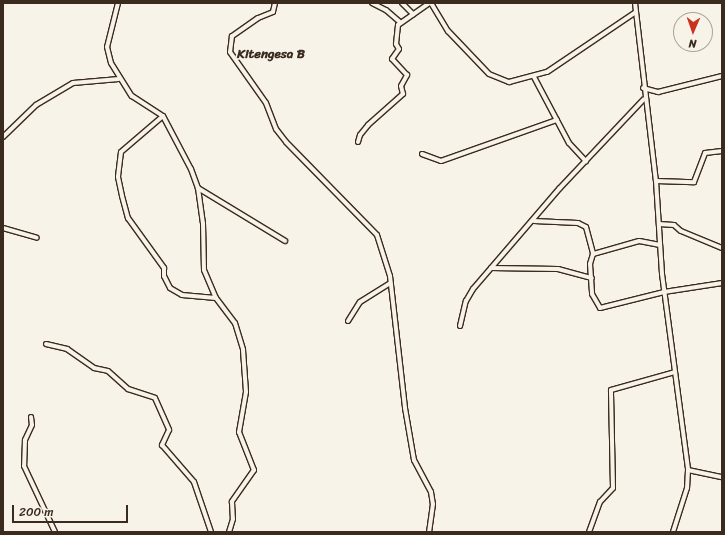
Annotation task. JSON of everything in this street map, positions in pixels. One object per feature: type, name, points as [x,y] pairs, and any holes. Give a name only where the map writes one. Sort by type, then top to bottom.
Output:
[{"type":"street","points":[[118,3],[107,46],[111,63],[119,79],[132,96],[164,116],[198,188],[204,270],[216,298],[235,323],[240,339],[247,376],[246,392],[239,432],[254,470],[232,502],[233,520],[229,532]]},
{"type":"street","points":[[275,3],[273,12],[258,18],[232,36],[230,52],[266,103],[276,129],[286,142],[377,235],[391,283],[414,460],[431,492],[433,504],[429,532]]},
{"type":"street","points":[[372,3],[386,10],[400,22]]},
{"type":"street","points":[[402,3],[413,14]]},
{"type":"street","points":[[358,142],[360,134],[368,125],[403,94],[401,86],[407,75],[392,59],[399,50],[396,44],[400,22],[430,3],[448,31],[489,74],[509,82],[534,77],[573,56],[636,12]]},
{"type":"street","points":[[635,3],[644,99],[656,181],[664,292],[688,470],[687,488],[673,532]]},
{"type":"street","points":[[643,88],[658,92],[722,76]]},
{"type":"street","points":[[534,77],[569,143],[586,161]]},
{"type":"street","points":[[3,137],[36,105],[73,83],[119,79]]},
{"type":"street","points":[[460,326],[466,301],[491,268],[586,161],[644,99]]},
{"type":"street","points":[[164,116],[121,152],[118,177],[128,218],[164,268],[164,276],[170,288],[182,295],[216,298]]},
{"type":"street","points":[[422,154],[441,161],[557,120]]},
{"type":"street","points":[[656,181],[694,182],[705,153],[722,152]]},
{"type":"street","points":[[198,188],[285,241]]},
{"type":"street","points":[[534,220],[578,223],[586,227],[593,254],[590,264],[592,294],[600,308],[664,292],[722,283]]},
{"type":"street","points":[[658,224],[674,225],[681,230],[722,248]]},
{"type":"street","points":[[3,228],[37,238]]},
{"type":"street","points":[[593,254],[639,241],[660,245]]},
{"type":"street","points":[[491,268],[558,269],[592,278]]},
{"type":"street","points":[[348,321],[360,302],[391,283]]},
{"type":"street","points":[[46,344],[67,349],[94,368],[108,371],[128,389],[155,398],[169,430],[162,445],[194,482],[211,532]]},
{"type":"street","points":[[589,532],[600,502],[614,488],[610,390],[675,372]]},
{"type":"street","points":[[31,417],[32,425],[25,440],[24,466],[55,532]]},
{"type":"street","points":[[688,470],[722,477]]},
{"type":"district","name":"Kitengesa B","points":[[271,54]]}]
